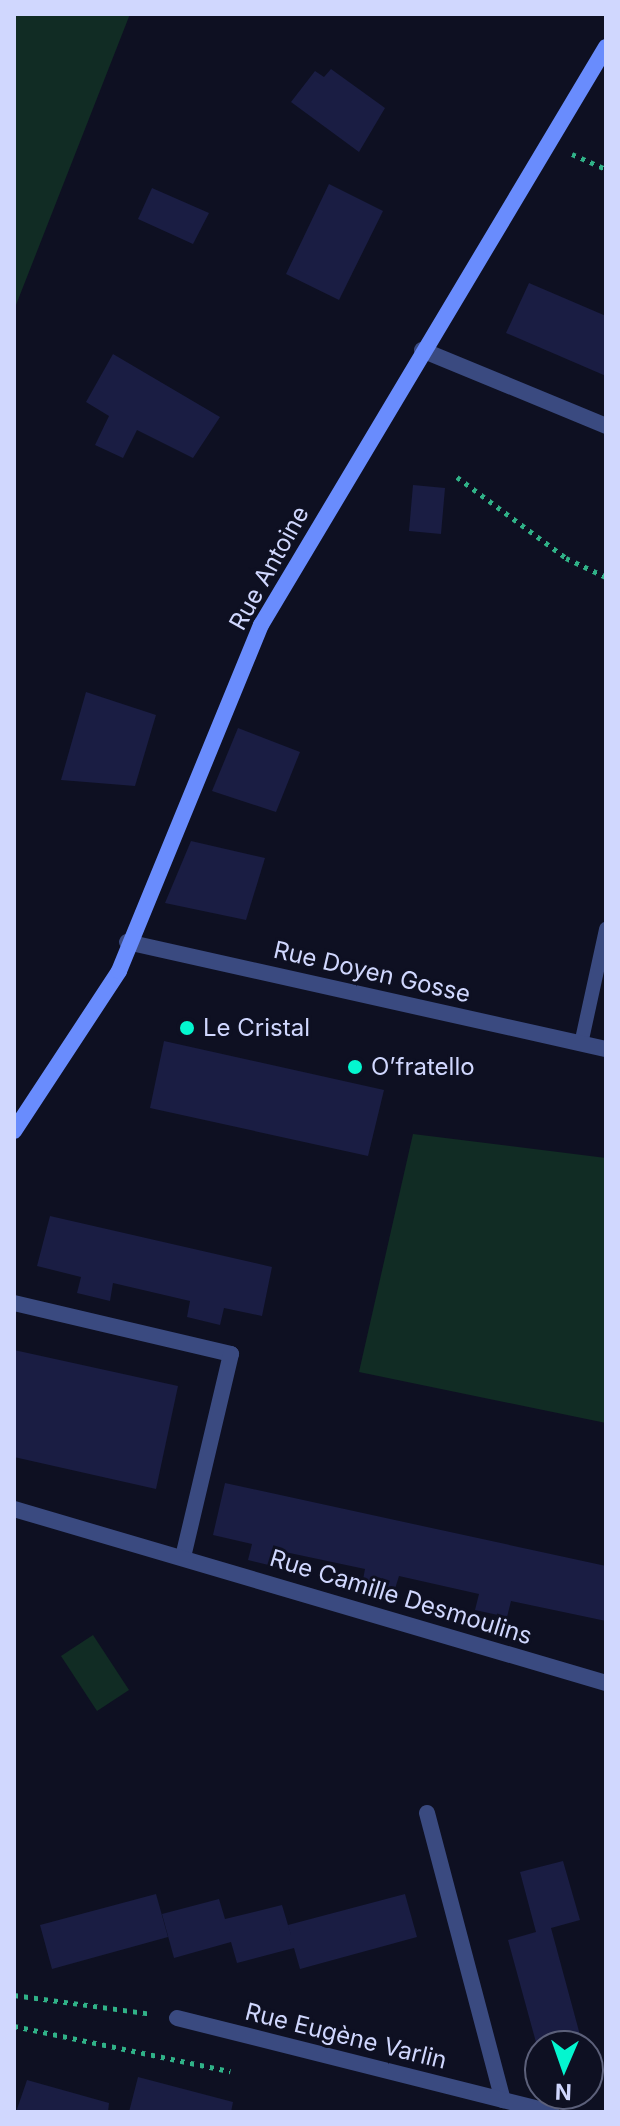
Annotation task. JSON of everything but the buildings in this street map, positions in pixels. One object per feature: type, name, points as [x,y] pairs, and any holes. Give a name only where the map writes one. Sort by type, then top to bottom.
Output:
[{"type":"street","name":"Rue Antoine","points":[[14,1131],[119,971],[127,942],[261,625],[422,350],[606,47]]},
{"type":"street","points":[[422,350],[606,426]]},
{"type":"street","name":"Rue Doyen Gosse","points":[[127,942],[606,1049]]},
{"type":"street","points":[[14,1303],[231,1354],[183,1557]]},
{"type":"street","name":"Rue Camille Desmoulins","points":[[14,1509],[606,1683]]},
{"type":"street","points":[[427,1813],[503,2100]]},
{"type":"street","name":"Rue Eugène Varlin","points":[[177,2018],[551,2112]]},
{"type":"lane","points":[[581,1044],[605,935]]},
{"type":"path","points":[[549,145],[606,169]]},
{"type":"path","points":[[457,477],[566,558],[606,577]]},
{"type":"path","points":[[14,1995],[177,2018]]},
{"type":"path","points":[[14,2026],[230,2071]]},
{"type":"green space","points":[[14,14],[130,14],[14,310]]},
{"type":"green space","points":[[413,1134],[606,1158],[606,1423],[359,1372]]},
{"type":"green space","points":[[93,1635],[129,1690],[97,1711],[61,1656]]},
{"type":"place","name":"Le Cristal","points":[[187,1028]]},
{"type":"place","name":"O’fratello","points":[[355,1067]]}]
